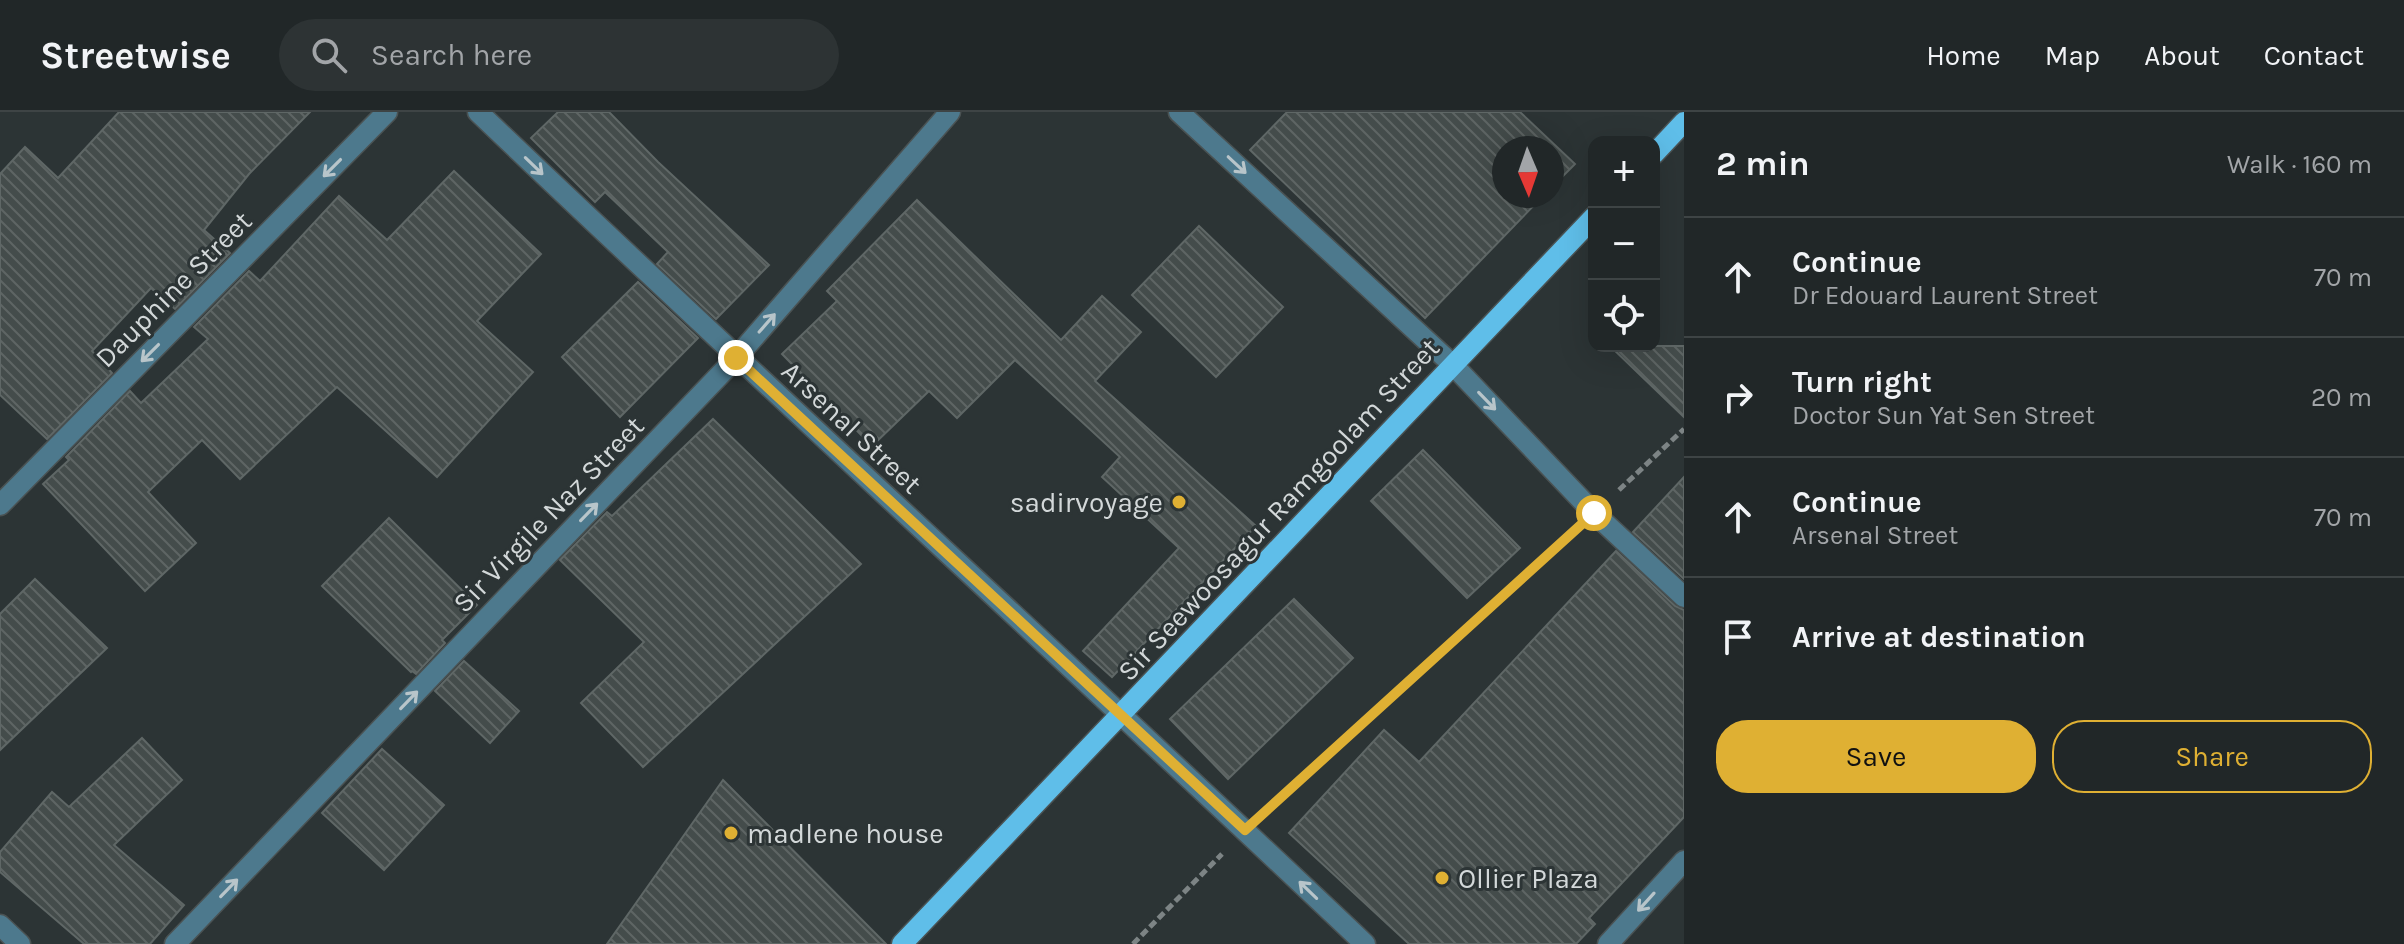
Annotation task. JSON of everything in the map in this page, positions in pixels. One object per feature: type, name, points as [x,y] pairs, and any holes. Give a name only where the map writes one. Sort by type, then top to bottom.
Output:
[{"type":"main road","points":[[1660,148],[1684,122]]},
{"type":"main road","name":"Sir Seewoosagur Ramgoolam Street","points":[[902,944],[1588,223]]},
{"type":"street","name":"Dauphine Street","points":[[0,505],[387,112]]},
{"type":"street","name":"Arsenal Street","points":[[478,112],[736,358],[1122,714],[1365,944]]},
{"type":"street","name":"Sir Virgile Naz Street","points":[[175,944],[736,358],[950,112]]},
{"type":"street","points":[[1179,112],[1453,365],[1594,513],[1684,597]]},
{"type":"street","points":[[1608,944],[1684,861]]},
{"type":"street","points":[[0,925],[20,944]]},
{"type":"path","points":[[1133,944],[1245,830],[1684,429]]},
{"type":"building","points":[[119,112],[310,112],[249,174],[204,230],[230,253],[175,309],[151,288],[92,351],[112,373],[47,439],[0,395],[0,174],[25,147],[58,178]]},
{"type":"building","points":[[558,112],[609,112],[769,265],[716,319],[657,264],[668,252],[605,192],[595,202],[531,138]]},
{"type":"building","points":[[1287,112],[1520,112],[1545,136],[1492,136],[1492,208],[1531,208],[1425,318],[1250,150]]},
{"type":"building","points":[[1564,154],[1575,164],[1564,175]]},
{"type":"building","points":[[454,171],[541,254],[477,321],[533,372],[437,477],[337,387],[240,479],[202,440],[148,492],[196,543],[145,591],[43,484],[69,460],[66,457],[130,391],[141,403],[208,339],[194,327],[249,271],[260,281],[339,196],[387,240]]},
{"type":"building","points":[[917,200],[1061,340],[1102,296],[1141,332],[1095,381],[1256,526],[1112,677],[1083,651],[1179,548],[1102,477],[1120,457],[1015,360],[957,418],[929,391],[872,446],[782,354],[837,301],[827,291]]},
{"type":"building","points":[[1199,226],[1283,307],[1216,377],[1132,295]]},
{"type":"building","points":[[638,282],[698,338],[620,417],[562,357]]},
{"type":"building","points":[[1660,346],[1684,346],[1684,417],[1616,352],[1660,352]]},
{"type":"building","points":[[713,419],[861,564],[643,767],[581,703],[644,642],[560,560],[607,512],[612,516]]},
{"type":"building","points":[[1423,450],[1520,548],[1467,598],[1371,501]]},
{"type":"building","points":[[1684,477],[1684,579],[1633,532]]},
{"type":"building","points":[[389,518],[477,605],[442,640],[445,643],[416,674],[322,586]]},
{"type":"building","points":[[1616,551],[1675,606],[1684,610],[1684,817],[1589,918],[1595,924],[1576,944],[1409,944],[1289,833],[1384,730],[1419,762]]},
{"type":"building","points":[[35,579],[107,648],[0,750],[0,614]]},
{"type":"building","points":[[1294,599],[1353,658],[1228,779],[1170,719]]},
{"type":"building","points":[[464,661],[519,711],[490,743],[435,691]]},
{"type":"building","points":[[142,738],[182,780],[114,845],[184,905],[150,944],[84,944],[0,872],[0,852],[52,792],[69,807]]},
{"type":"building","points":[[382,749],[444,805],[384,870],[322,813]]},
{"type":"building","name":"madlene house","points":[[723,780],[886,944],[607,944]]},
{"type":"place","name":"sadirvoyage","points":[[1179,502]]},
{"type":"place","name":"madlene house","points":[[731,833]]},
{"type":"place","name":"Ollier Plaza","points":[[1442,878]]},
{"type":"route","points":[[736,358],[1245,830],[1594,513]]}]
